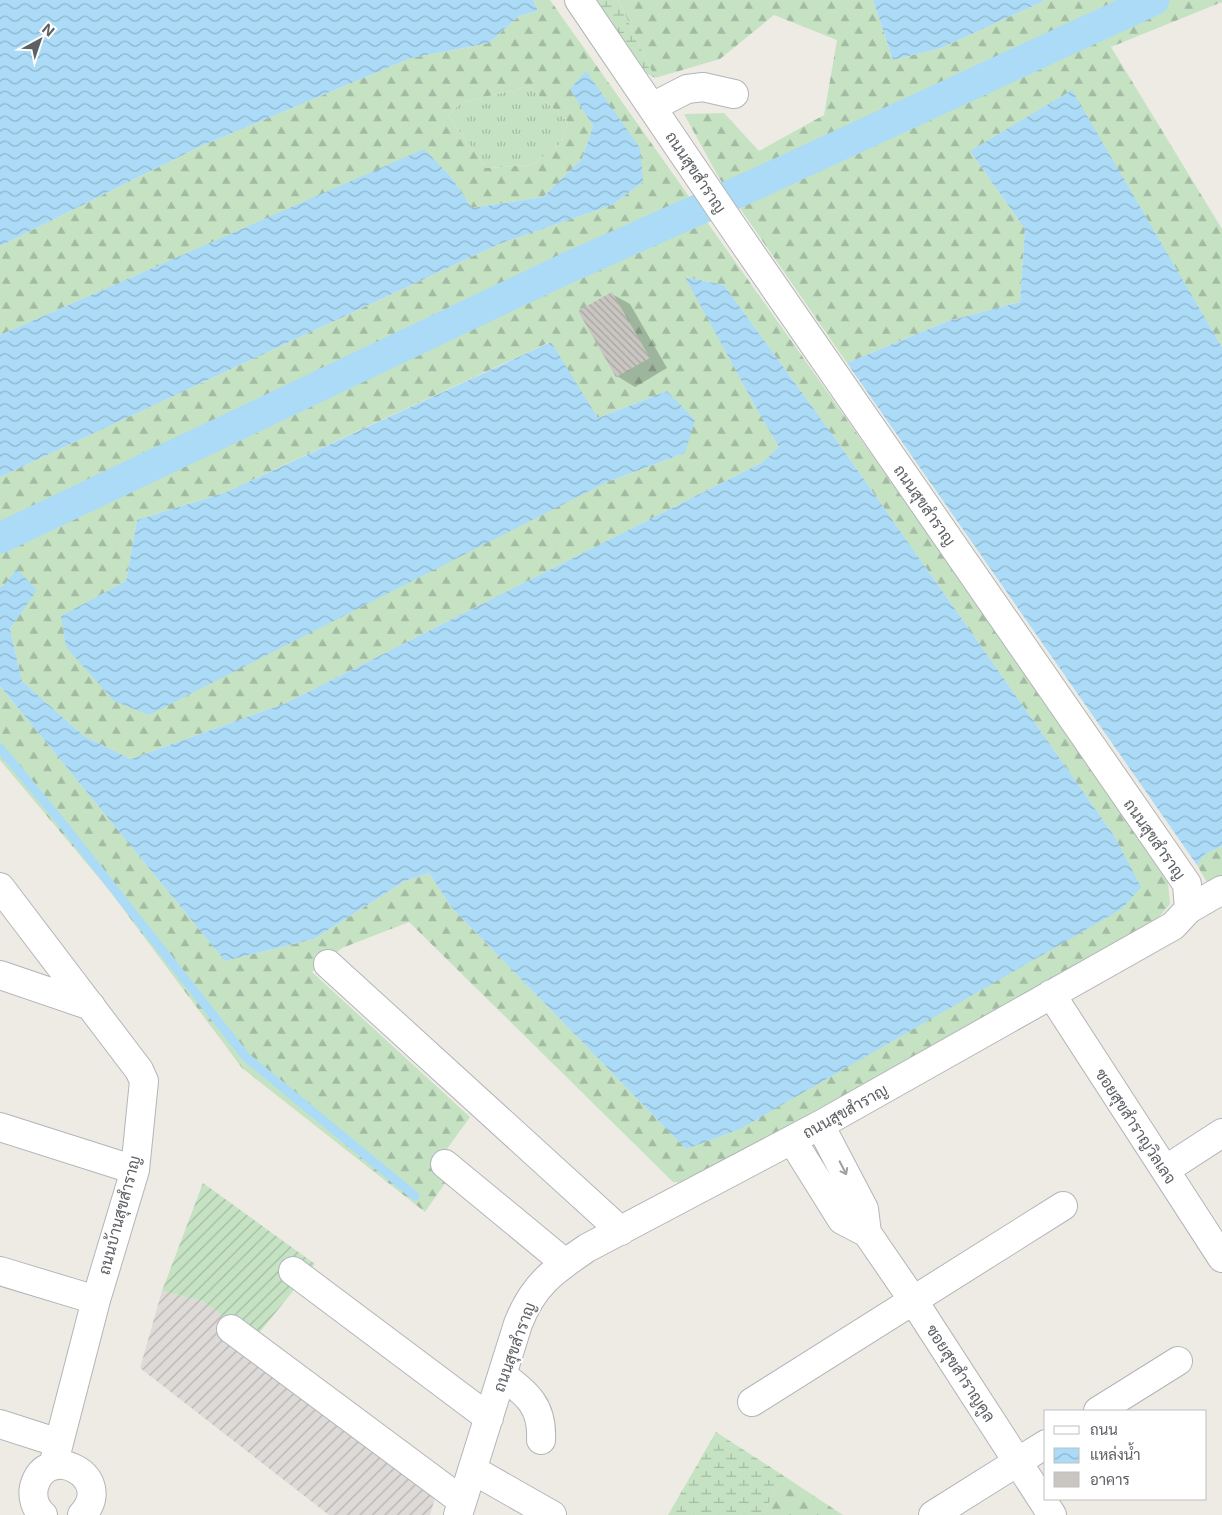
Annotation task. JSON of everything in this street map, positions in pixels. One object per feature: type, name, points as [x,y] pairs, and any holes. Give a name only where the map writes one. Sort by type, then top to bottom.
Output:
[{"type":"street","name":"ถนนสุขสำราญ","points":[[460,1508],[526,1304],[545,1279],[565,1262],[587,1248],[820,1125],[1173,926],[1189,910],[1186,884],[739,236],[579,0]]},
{"type":"street","points":[[652,107],[687,89],[703,87],[734,94]]},
{"type":"street","name":"ถนนบ้านสุขสำราญ","points":[[0,887],[139,1070],[144,1082],[135,1170],[96,1300],[56,1455]]},
{"type":"street","points":[[1189,910],[1222,890]]},
{"type":"street","points":[[328,964],[621,1231]]},
{"type":"street","points":[[0,975],[91,1006]]},
{"type":"street","name":"ซอยสุขสำราญวิลเลจ","points":[[1051,994],[1222,1258]]},
{"type":"street","name":"ซอยสุขสำราญคูล","points":[[820,1125],[864,1209],[867,1234]]},
{"type":"street","points":[[0,1127],[135,1170]]},
{"type":"street","points":[[1165,1170],[1222,1134]]},
{"type":"street","name":"ซอยสุขสำราญคูล","points":[[792,1140],[842,1220],[867,1234],[913,1300],[1019,1461],[1052,1515]]},
{"type":"street","points":[[445,1164],[565,1262]]},
{"type":"street","points":[[752,1402],[1063,1206]]},
{"type":"street","points":[[0,1271],[96,1300]]},
{"type":"street","points":[[293,1271],[489,1418]]},
{"type":"street","points":[[231,1330],[460,1508]]},
{"type":"street","points":[[1100,1410],[1178,1361]]},
{"type":"street","points":[[502,1376],[527,1394],[537,1409],[542,1426],[541,1440]]},
{"type":"street","points":[[0,1424],[56,1455],[63,1464],[82,1472],[92,1490],[94,1510]]},
{"type":"street","points":[[932,1515],[1044,1445]]},
{"type":"street","points":[[43,1515],[34,1499],[35,1485],[56,1455]]},
{"type":"street","points":[[472,1470],[552,1515]]},
{"type":"shaded area","points":[[162,1291],[202,1301],[255,1338],[441,1477],[430,1515],[329,1515],[140,1368]]},
{"type":"green space","points":[[533,0],[550,0],[1167,872],[1170,904],[1154,923],[1021,1000],[687,1183],[673,1182],[409,922],[342,948],[312,972],[470,1117],[437,1163],[450,1176],[425,1212],[242,1068],[109,890],[0,760],[0,686],[225,961],[314,939],[405,881],[429,873],[452,908],[686,1149],[1122,909],[1140,887],[1115,837],[837,441],[724,285],[686,277],[754,404],[780,448],[763,462],[286,703],[131,759],[84,736],[22,681],[10,629],[36,590],[4,585],[0,587],[0,477],[499,244],[612,205],[643,182],[571,89],[593,126],[582,159],[543,197],[472,208],[452,178],[424,150],[0,335],[0,246],[199,147],[411,58],[489,43],[519,16],[538,11]],"holes":[[[529,86],[568,122],[560,144],[532,165],[486,168],[448,116],[460,103]],[[550,342],[598,418],[667,391],[685,453],[607,482],[62,616],[126,581],[137,520],[224,493]]]},
{"type":"green space","points":[[587,0],[618,0],[655,78],[634,66]]},
{"type":"green space","points":[[618,0],[873,0],[893,60],[941,48],[1046,0],[1222,0],[1222,2],[1111,47],[1222,229],[1222,347],[1072,91],[970,151],[1025,229],[1020,302],[948,321],[847,363],[719,178],[684,114],[724,113],[759,151],[824,115],[837,40],[774,15],[720,59],[655,78]]},
{"type":"green space","points":[[529,86],[568,122],[560,144],[532,165],[486,168],[448,116],[460,103]]},
{"type":"green space","points":[[1222,846],[1222,880],[1209,886],[1197,865],[1205,854]]},
{"type":"green space","points":[[203,1183],[315,1264],[255,1338],[202,1301],[162,1291]]},
{"type":"green space","points":[[716,1432],[784,1476],[762,1515],[668,1515]]},
{"type":"green space","points":[[784,1476],[843,1515],[762,1515]]},
{"type":"water","points":[[0,0],[533,0],[538,11],[519,16],[489,43],[411,58],[199,147],[0,246]]},
{"type":"water","points":[[873,0],[1046,0],[941,48],[893,60]]},
{"type":"water","points":[[586,71],[640,148],[643,182],[612,205],[499,244],[0,477],[0,335],[424,149],[452,178],[472,208],[543,197],[582,159],[593,126],[570,89]]},
{"type":"water","points":[[1072,90],[1222,347],[1222,846],[1205,854],[1197,865],[847,363],[948,321],[1020,302],[1025,229],[970,151]]},
{"type":"water","points":[[685,277],[724,285],[837,441],[1115,837],[1141,887],[1122,909],[740,1129],[686,1149],[452,908],[429,873],[405,881],[314,939],[225,961],[0,686],[0,587],[4,585],[17,569],[37,590],[10,629],[22,681],[84,736],[131,759],[286,703],[763,462],[779,447]]},
{"type":"water","points":[[551,342],[598,418],[667,391],[695,420],[685,453],[607,482],[149,715],[114,701],[66,647],[61,616],[126,581],[137,520],[224,493]]},
{"type":"building","points":[[612,292],[650,358],[616,377],[578,311]]},
{"type":"waterway","points":[[0,538],[565,269],[756,184],[1154,0]]},
{"type":"waterway","points":[[0,748],[62,823],[246,1057],[415,1196]]}]
